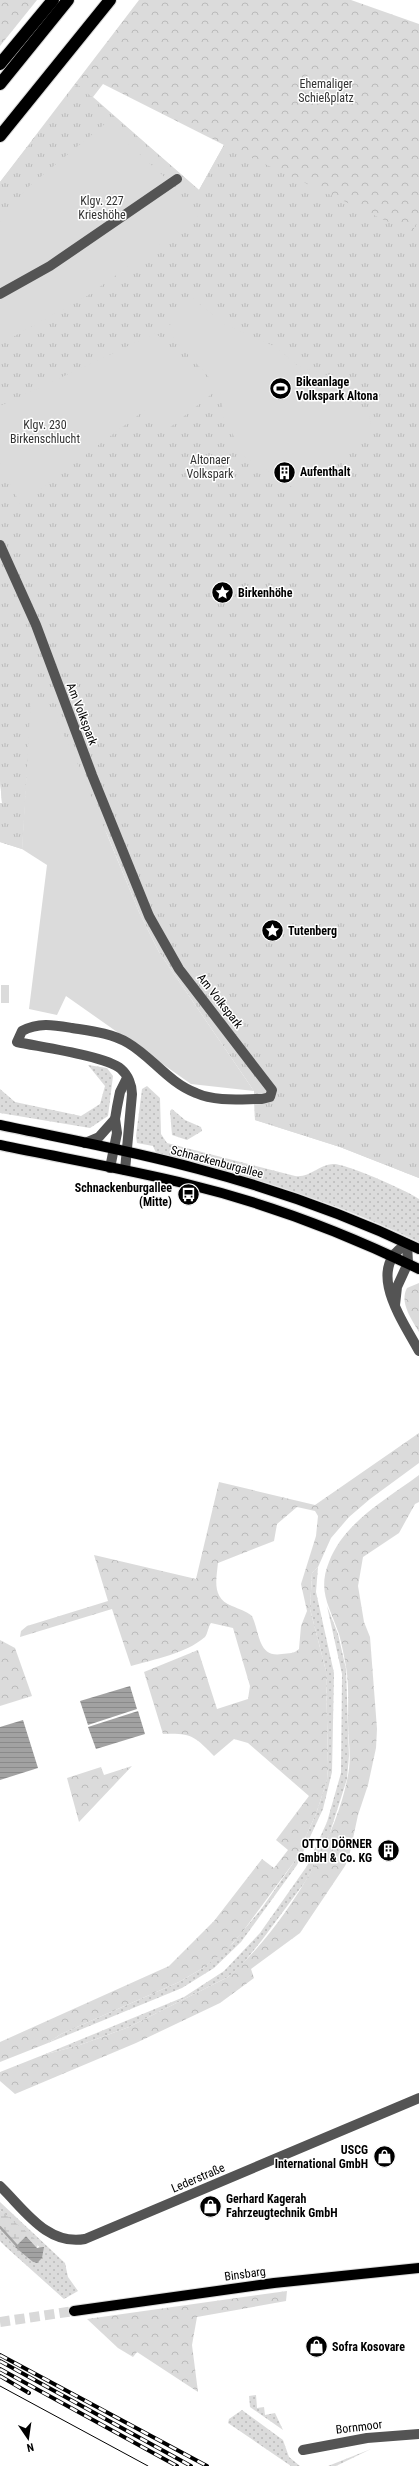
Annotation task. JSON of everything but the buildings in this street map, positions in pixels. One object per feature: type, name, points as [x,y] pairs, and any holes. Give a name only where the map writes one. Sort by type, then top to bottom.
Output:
[{"type":"highway","points":[[0,64],[53,0]]},
{"type":"highway","points":[[0,84],[68,0]]},
{"type":"highway","points":[[0,136],[110,0]]},
{"type":"main road","name":"Schnackenburgallee","points":[[0,1125],[196,1168],[283,1194],[419,1249]]},
{"type":"main road","points":[[0,1145],[187,1184],[262,1206],[343,1235],[419,1269]]},
{"type":"main road","name":"Binsbarg","points":[[74,2311],[274,2283],[419,2268]]},
{"type":"street","points":[[0,294],[50,266],[177,180]]},
{"type":"street","name":"Am Volkspark","points":[[0,545],[36,625],[92,775],[149,916],[179,968],[271,1086],[272,1093],[266,1099],[262,1099],[212,1098],[196,1093],[178,1084],[129,1043],[99,1032],[51,1024],[31,1026],[18,1035],[17,1042],[110,1063],[121,1068],[127,1078]]},
{"type":"street","points":[[110,1168],[117,1134],[115,1119],[120,1092],[127,1078]]},
{"type":"street","points":[[125,1170],[132,1094],[127,1078]]},
{"type":"street","points":[[85,1143],[99,1137],[115,1119]]},
{"type":"street","points":[[407,1244],[392,1256],[387,1278],[395,1305],[419,1351]]},
{"type":"street","points":[[395,1305],[398,1288],[408,1263],[407,1244]]},
{"type":"street","name":"Lederstraße","points":[[0,2186],[50,2234],[69,2241],[84,2239],[419,2098]]},
{"type":"street","name":"Bornmoor","points":[[302,2450],[367,2438],[419,2434]]},
{"type":"green space","points":[[0,0],[37,0],[0,46]]},
{"type":"green space","name":"Altonaer Volkspark","points":[[139,0],[351,0],[419,24],[419,1178],[340,1147],[255,1120],[254,1091],[32,700],[22,849],[0,842],[0,803],[2,803],[0,780],[0,182]],"holes":[[[103,84],[224,145],[199,190],[93,97]]]},
{"type":"green space","name":"Altonaer Volkspark","points":[[77,84],[199,190],[224,145],[412,233],[419,217],[419,1178],[340,1147],[255,1120],[254,1091],[159,952],[139,912],[107,834],[31,700],[22,849],[0,842],[0,803],[2,803],[0,780],[0,182]]},
{"type":"green space","name":"Klgv. 227 Krieshöhe","points":[[106,123],[171,183],[198,217],[87,296],[0,344],[0,222],[27,188]]},
{"type":"green space","name":"Bikeanlage Volkspark Altona","points":[[192,298],[226,325],[276,347],[298,366],[330,376],[369,415],[371,425],[369,434],[340,460],[306,478],[296,488],[286,485],[278,477],[245,457],[224,418],[220,393],[215,384],[167,331],[179,307]]},
{"type":"green space","name":"Klgv. 230 Birkenschlucht","points":[[156,333],[213,393],[163,433],[145,410],[20,504],[0,463],[0,406]]},
{"type":"green space","points":[[31,700],[47,700],[80,769],[139,912],[159,952],[254,1091],[191,1084],[66,996],[57,1015],[29,1009],[47,865],[22,849]]},
{"type":"green space","points":[[1,985],[9,985],[9,1003],[1,1003]]},
{"type":"green space","points":[[88,1065],[107,1068],[113,1076],[108,1116],[90,1128],[0,1113],[0,1089],[15,1102],[81,1116],[100,1104],[105,1086]]},
{"type":"green space","points":[[147,1086],[160,1098],[161,1134],[167,1143],[295,1176],[305,1175],[333,1164],[363,1173],[390,1184],[419,1199],[419,1242],[355,1214],[290,1190],[223,1170],[156,1153],[153,1146],[137,1143],[136,1136],[142,1089]]},
{"type":"green space","points":[[172,1109],[185,1120],[201,1127],[202,1131],[187,1140],[172,1135],[170,1111]]},
{"type":"green space","points":[[419,1283],[419,1332],[407,1311],[405,1305],[405,1293],[407,1288]]},
{"type":"green space","points":[[419,1433],[419,1463],[370,1499],[349,1517],[331,1538],[318,1567],[312,1573],[310,1609],[326,1671],[328,1767],[327,1780],[316,1814],[294,1862],[241,1934],[224,1952],[203,1968],[179,1982],[61,2034],[48,2043],[0,2062],[0,2042],[169,1966],[214,1921],[262,1859],[274,1868],[288,1850],[276,1840],[309,1796],[248,1743],[234,1739],[214,1756],[202,1744],[192,1737],[180,1734],[163,1734],[144,1672],[198,1650],[217,1709],[248,1699],[250,1686],[233,1628],[211,1623],[205,1637],[188,1648],[170,1655],[131,1666],[112,1609],[20,1637],[21,1631],[27,1626],[108,1601],[94,1555],[196,1579],[219,1482],[315,1505]],"holes":[[[297,1507],[315,1511],[318,1516],[316,1536],[301,1584],[307,1611],[301,1626],[299,1649],[291,1653],[274,1654],[268,1652],[261,1643],[252,1616],[245,1611],[226,1603],[218,1594],[216,1582],[218,1563],[274,1541],[277,1524]]]},
{"type":"green space","points":[[419,1475],[419,1502],[415,1504],[399,1533],[363,1557],[358,1586],[364,1622],[370,1637],[377,1729],[376,1748],[368,1785],[358,1815],[349,1857],[345,1866],[300,1933],[251,1969],[254,1978],[220,2003],[136,2043],[15,2094],[0,2081],[0,2072],[43,2055],[80,2045],[129,2027],[228,1977],[248,1958],[287,1910],[305,1882],[333,1825],[343,1796],[350,1763],[347,1673],[339,1634],[326,1599],[324,1582],[329,1562],[345,1535],[356,1523],[368,1512]]},
{"type":"green space","points":[[318,1567],[316,1592],[334,1673],[332,1772],[323,1809],[297,1865],[241,1942],[214,1968],[182,1988],[48,2043],[61,2034],[179,1982],[203,1968],[233,1943],[262,1908],[294,1862],[316,1814],[327,1780],[326,1671],[310,1609],[312,1573]]},
{"type":"green space","points":[[327,1606],[338,1634],[346,1669],[349,1756],[347,1779],[326,1845],[305,1882],[241,1966],[228,1977],[129,2027],[80,2045],[43,2055],[184,1997],[224,1971],[260,1933],[307,1866],[327,1822],[341,1773],[342,1674]]},
{"type":"green space","points":[[0,1640],[15,1648],[32,1696],[0,1706]]},
{"type":"green space","points":[[132,1766],[79,1822],[67,1778],[101,1767],[104,1775]]},
{"type":"green space","points":[[0,2202],[65,2263],[68,2277],[78,2291],[64,2299],[0,2241],[0,2230],[35,2263],[39,2246],[0,2210]]},
{"type":"green space","points":[[0,2210],[34,2238],[38,2244],[37,2248],[26,2236],[15,2247],[0,2230]]},
{"type":"green space","points":[[287,2291],[286,2301],[197,2317],[192,2345],[198,2392],[137,2352],[133,2357],[118,2348],[87,2319]]},
{"type":"green space","points":[[256,2395],[257,2408],[264,2407],[265,2415],[275,2413],[283,2430],[250,2407],[249,2396]]},
{"type":"green space","points":[[242,2410],[283,2440],[289,2457],[300,2466],[291,2466],[228,2423],[229,2419]]},
{"type":"green space","points":[[371,2449],[336,2466],[328,2466]]},
{"type":"shaded area","points":[[130,1686],[137,1709],[88,1725],[80,1701]]},
{"type":"shaded area","points":[[138,1711],[145,1734],[96,1749],[88,1727]]},
{"type":"shaded area","points":[[23,1720],[38,1768],[0,1780],[0,1727]]},
{"type":"shaded area","points":[[26,2236],[37,2248],[44,2247],[42,2258],[37,2263],[33,2262],[15,2247]]},
{"type":"waterway","points":[[0,2227],[18,2247]]},
{"type":"tunnel","points":[[0,2322],[74,2311]]},
{"type":"tram line","points":[[0,2386],[148,2466]]},
{"type":"railway","points":[[0,2355],[207,2466]]},
{"type":"railway","points":[[0,2361],[191,2466]]},
{"type":"railway","points":[[0,2369],[177,2466]]},
{"type":"railway","points":[[0,2376],[29,2393]]},
{"type":"place","name":"Bikeanlage Volkspark Altona","points":[[280,389]]},
{"type":"place","name":"Aufenthalt","points":[[284,472]]},
{"type":"place","name":"Birkenhöhe","points":[[223,593]]},
{"type":"place","name":"Tutenberg","points":[[272,931]]},
{"type":"place","name":"Schnackenburgallee (Mitte)","points":[[188,1195]]},
{"type":"place","name":"OTTO DÖRNER GmbH & Co. KG","points":[[388,1851]]},
{"type":"place","name":"USCG International GmbH","points":[[384,2157]]},
{"type":"place","name":"Gerhard Kagerah Fahrzeugtechnik GmbH","points":[[211,2206]]},
{"type":"place","name":"Sofra Kosovare","points":[[317,2347]]},
{"type":"park label","name":"Ehemaliger Schießplatz","points":[[326,91]]}]
